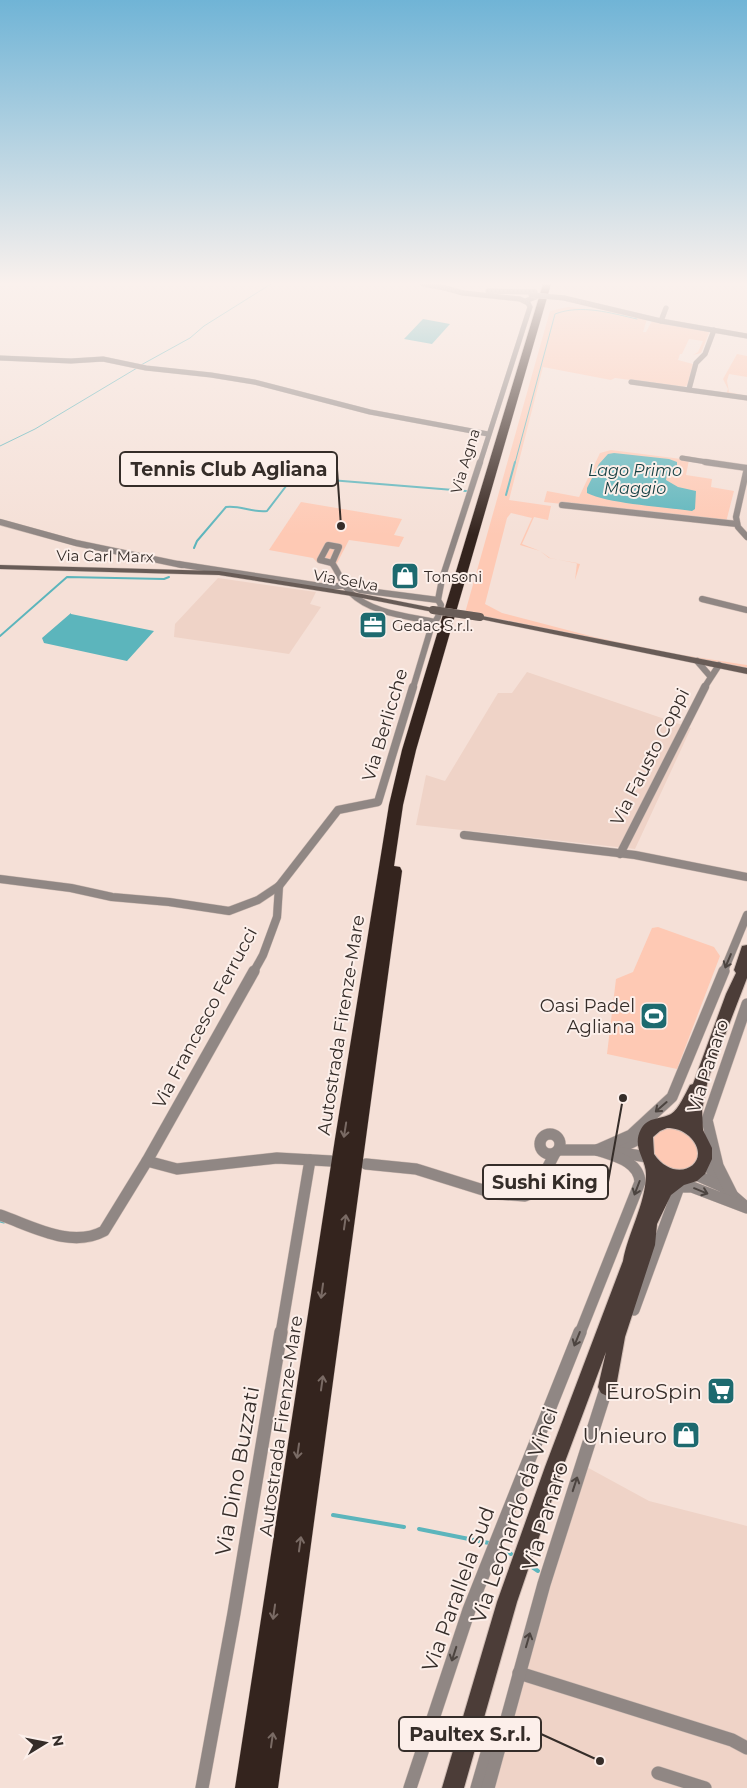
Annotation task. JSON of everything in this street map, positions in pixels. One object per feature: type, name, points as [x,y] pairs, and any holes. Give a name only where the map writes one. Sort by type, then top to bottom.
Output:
[{"type":"highway","name":"Autostrada Firenze-Mare","points":[[248,1788],[342,1149],[396,805],[409,750],[518,367]]},
{"type":"highway","name":"Autostrada Firenze-Mare","points":[[265,1788],[403,816],[421,741],[520,367]]},
{"type":"main road","name":"Via Carl Marx","points":[[0,567],[208,572]]},
{"type":"main road","name":"Via Selva","points":[[208,572],[352,594],[480,617],[719,666],[747,670]]},
{"type":"main road","points":[[674,1121],[685,1108],[701,1079],[733,994],[747,950]]},
{"type":"main road","points":[[733,994],[747,964]]},
{"type":"main road","points":[[696,1132],[695,1110],[701,1079]]},
{"type":"main road","points":[[645,1136],[656,1124],[674,1121],[688,1126],[696,1132],[704,1144],[705,1162]]},
{"type":"main road","name":"Via Leonardo da Vinci","points":[[631,1262],[633,1246],[654,1191],[651,1161],[644,1144],[645,1136]]},
{"type":"main road","points":[[651,1161],[669,1175],[688,1176]]},
{"type":"main road","name":"Via Leonardo da Vinci","points":[[453,1788],[507,1602],[554,1467],[631,1262],[639,1249],[666,1190],[701,1169],[705,1162]]},
{"type":"main road","points":[[607,1387],[617,1337],[647,1245],[650,1223]]},
{"type":"street","name":"Via Agna","points":[[434,622],[441,605],[438,600],[442,580],[510,367]]},
{"type":"street","points":[[689,389],[695,367]]},
{"type":"street","points":[[146,368],[254,382],[341,406],[488,434]]},
{"type":"street","points":[[631,382],[747,398]]},
{"type":"street","points":[[682,458],[747,468],[736,517],[737,524],[747,537]]},
{"type":"street","points":[[562,505],[737,524]]},
{"type":"street","name":"Via Selva","points":[[0,522],[76,543],[208,572]]},
{"type":"street","points":[[137,571],[146,559]]},
{"type":"street","points":[[332,563],[342,577],[344,584],[352,594],[361,600],[391,611],[434,622]]},
{"type":"street","points":[[178,564],[327,587],[344,584],[360,590],[438,600]]},
{"type":"street","points":[[702,599],[747,610]]},
{"type":"street","name":"Via Berlicche","points":[[0,879],[230,911],[250,904],[279,886],[338,810],[372,805],[378,802],[434,622]]},
{"type":"street","name":"Via Fausto Coppi","points":[[697,661],[710,676]]},
{"type":"street","name":"Via Fausto Coppi","points":[[620,854],[710,676],[719,666]]},
{"type":"street","points":[[464,835],[655,858],[747,877]]},
{"type":"street","name":"Via Francesco Ferrucci","points":[[0,1215],[72,1239],[82,1240],[98,1236],[104,1231],[147,1161],[263,955],[277,917],[279,886]]},
{"type":"street","points":[[597,1150],[631,1135],[672,1097],[747,916]]},
{"type":"street","name":"Via Panaro","points":[[732,1194],[718,1166],[707,1120],[747,1004]]},
{"type":"street","points":[[366,1164],[414,1169],[498,1195],[518,1198],[527,1197],[536,1192],[558,1148],[553,1135],[545,1135],[540,1142],[548,1167]]},
{"type":"street","points":[[618,1149],[645,1136]]},
{"type":"street","points":[[543,1150],[549,1154],[558,1148],[618,1149],[651,1161]]},
{"type":"street","name":"Via Parallela Sud","points":[[410,1788],[468,1610],[640,1182],[640,1174],[635,1166],[597,1150]]},
{"type":"street","points":[[147,1161],[162,1166],[184,1169],[277,1158],[331,1161]]},
{"type":"street","name":"Via Dino Buzzati","points":[[202,1788],[310,1160]]},
{"type":"street","points":[[705,1162],[723,1187],[747,1208]]},
{"type":"street","points":[[688,1176],[723,1187]]},
{"type":"street","name":"Via Panaro","points":[[488,1788],[505,1720],[560,1528],[607,1387],[678,1190],[683,1186],[692,1187],[747,1208]]},
{"type":"street","points":[[519,1673],[740,1739],[747,1748]]},
{"type":"street","points":[[477,1788],[490,1743],[505,1720]]},
{"type":"street","points":[[658,1773],[704,1788]]},
{"type":"shaded area","points":[[534,367],[543,367],[509,500],[551,506],[548,520],[534,517],[522,544],[540,551],[520,545],[532,518],[511,513],[507,518],[485,604],[502,613],[594,637],[676,654],[747,665],[747,668],[568,635],[465,613]]},
{"type":"shaded area","points":[[545,367],[692,367],[688,385],[684,387],[615,378],[611,380]]},
{"type":"shaded area","points":[[729,367],[747,367],[747,377],[729,374],[727,381],[729,392],[747,396],[726,394],[728,389],[723,379]]},
{"type":"shaded area","points":[[611,450],[689,460],[686,475],[712,479],[711,487],[734,491],[726,522],[544,502],[547,491],[579,497],[600,453]]},
{"type":"shaded area","points":[[301,502],[402,519],[394,535],[404,537],[399,547],[349,540],[336,565],[318,563],[313,558],[269,550]]},
{"type":"shaded area","points":[[577,563],[580,564],[575,580]]},
{"type":"shaded area","points":[[218,578],[316,592],[310,604],[321,607],[289,654],[174,637],[175,624]]},
{"type":"shaded area","points":[[527,672],[691,728],[635,849],[416,825],[426,775],[445,781],[498,693],[512,693]]},
{"type":"shaded area","name":"Oasi Padel Agliana","points":[[658,927],[714,947],[720,956],[677,1069],[607,1054],[616,979],[633,972],[652,928]]},
{"type":"shaded area","points":[[673,1127],[687,1132],[699,1150],[697,1162],[690,1169],[677,1171],[663,1166],[652,1152],[653,1136],[663,1128]]},
{"type":"shaded area","points":[[583,1465],[649,1501],[747,1526],[747,1788],[493,1788]]},
{"type":"water","name":"Lago Primo Maggio","points":[[608,454],[669,459],[677,462],[677,468],[667,474],[666,480],[678,487],[696,491],[695,509],[692,511],[609,500],[587,493],[587,488],[599,464]]},
{"type":"water","points":[[71,613],[154,631],[127,661],[44,643],[42,638]]},
{"type":"waterway","points":[[515,463],[541,367]]},
{"type":"waterway","points":[[0,446],[35,429],[137,368]]},
{"type":"waterway","points":[[506,495],[515,462]]},
{"type":"waterway","points":[[194,548],[197,541],[226,507],[267,511],[293,477],[466,491]]},
{"type":"waterway","points":[[0,636],[67,577],[164,579],[169,577]]},
{"type":"waterway","points":[[0,1221],[4,1222]]},
{"type":"waterway","points":[[333,1515],[404,1527]]},
{"type":"waterway","points":[[419,1529],[489,1543]]},
{"type":"waterway","points":[[501,1548],[511,1554]]},
{"type":"waterway","points":[[532,1567],[538,1571]]},
{"type":"place","name":"Tennis Club Agliana","points":[[341,526]]},
{"type":"place","name":"Tonsoni","points":[[405,576]]},
{"type":"place","name":"Gedac S.r.l.","points":[[373,625]]},
{"type":"place","name":"Oasi Padel Agliana","points":[[654,1016]]},
{"type":"place","name":"Sushi King","points":[[623,1098]]},
{"type":"place","name":"EuroSpin","points":[[721,1391]]},
{"type":"place","name":"Unieuro","points":[[686,1435]]},
{"type":"place","name":"Paultex S.r.l.","points":[[600,1761]]}]
